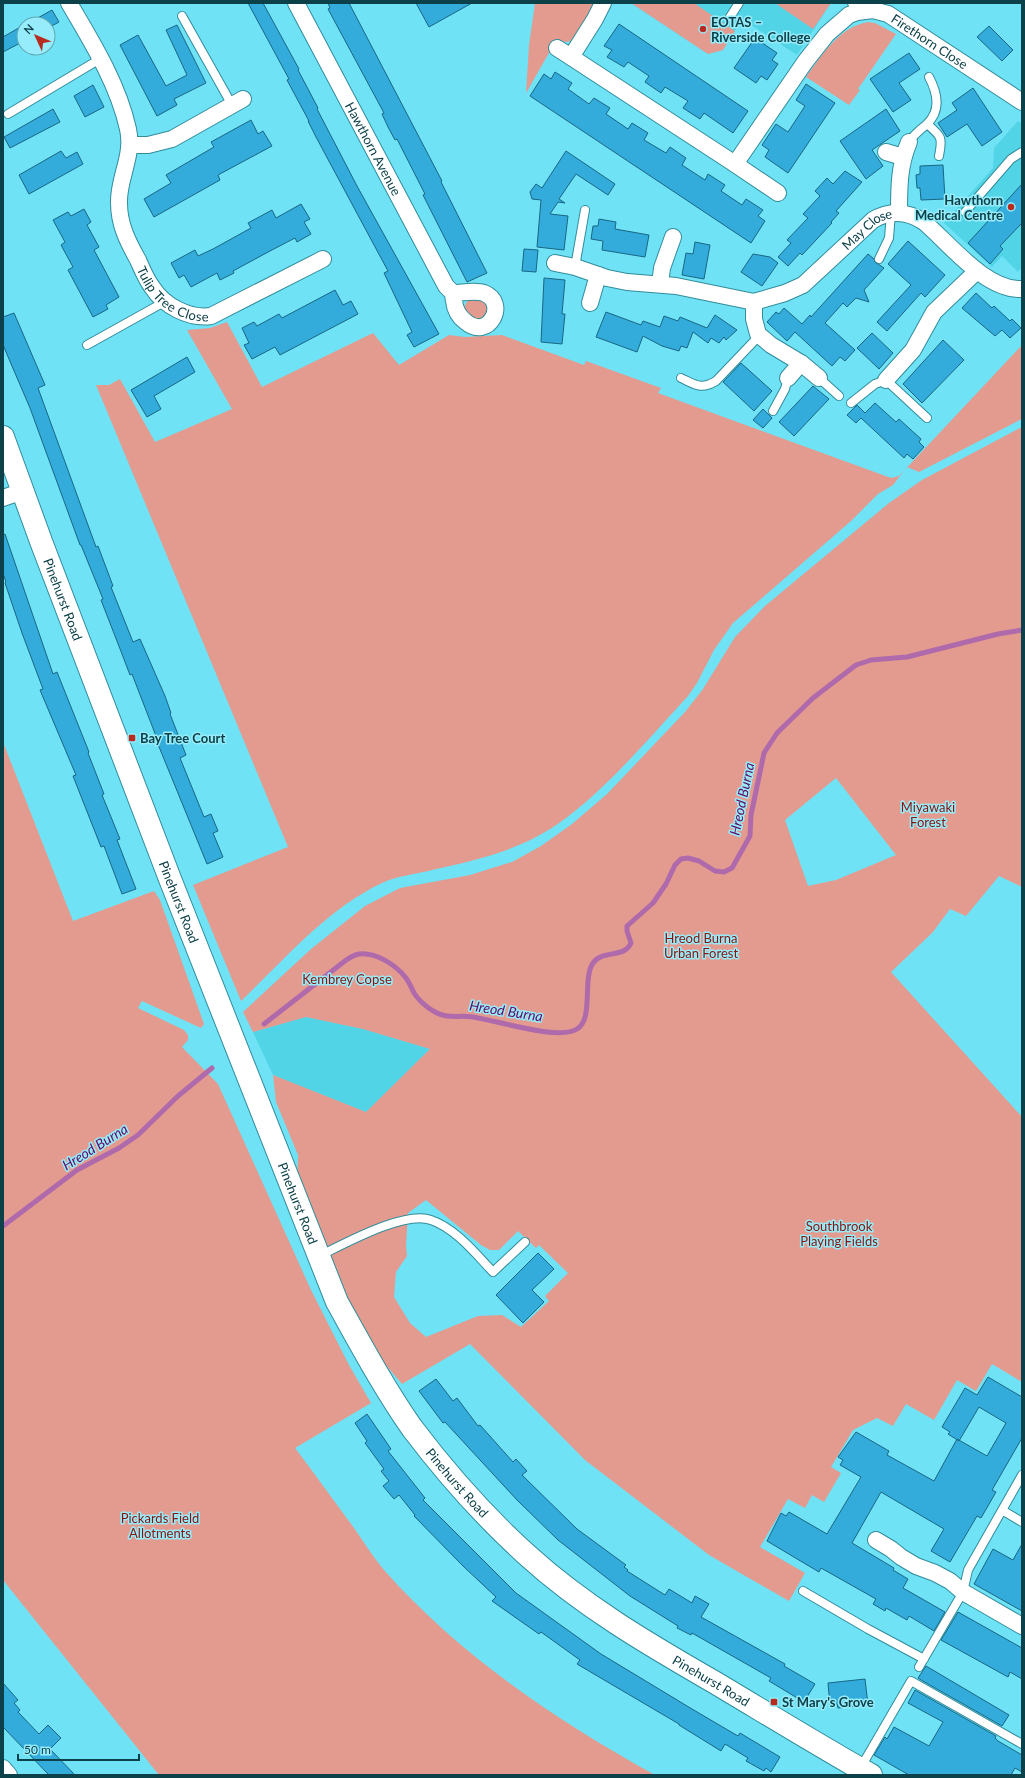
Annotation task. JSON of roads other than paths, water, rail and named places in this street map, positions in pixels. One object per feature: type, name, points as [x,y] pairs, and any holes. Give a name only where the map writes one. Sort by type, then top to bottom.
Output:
[{"type":"street","name":"Tulip Tree Close","points":[[69,3],[100,59],[119,98],[124,114],[130,145],[119,201],[122,226],[126,238],[151,286],[166,301],[184,312],[202,317],[212,316],[323,259]]},
{"type":"street","name":"Hawthorn Avenue","points":[[296,3],[446,286],[453,293]]},
{"type":"street","points":[[571,57],[595,19],[603,3]]},
{"type":"street","name":"Firethorn Close","points":[[734,164],[818,44],[854,7],[888,14],[1022,102]]},
{"type":"street","points":[[557,48],[778,193]]},
{"type":"street","points":[[130,145],[148,145],[172,139],[238,102]]},
{"type":"street","points":[[895,213],[903,157],[909,142]]},
{"type":"street","points":[[886,152],[903,157]]},
{"type":"street","name":"May Close","points":[[555,263],[575,266],[598,275],[633,283],[660,284],[754,302],[776,297],[799,287],[815,275],[868,224],[879,217],[895,213],[914,216],[924,222],[977,271],[1001,286],[1013,289],[1022,289]]},
{"type":"street","points":[[660,284],[662,268],[673,237]]},
{"type":"street","points":[[886,380],[913,350],[934,312],[977,271]]},
{"type":"street","points":[[590,303],[598,275]]},
{"type":"street","points":[[754,302],[754,324],[759,336],[801,363],[819,378]]},
{"type":"street","points":[[788,378],[801,363]]},
{"type":"street","name":"Pinehurst Road","points":[[3,437],[13,494],[170,879],[319,1256],[338,1302],[386,1388],[437,1459],[477,1506],[527,1556],[552,1577],[607,1618],[862,1773]]},
{"type":"street","points":[[876,1540],[894,1543],[901,1557],[916,1566],[935,1573],[950,1581],[963,1592],[1022,1626]]},
{"type":"street","points":[[3,1768],[9,1775]]},
{"type":"lane","points":[[730,17],[739,3]]},
{"type":"lane","points":[[182,16],[238,102]]},
{"type":"lane","points":[[8,114],[100,59]]},
{"type":"lane","points":[[909,142],[934,115],[937,102],[935,89],[929,77]]},
{"type":"lane","points":[[927,124],[941,136],[942,140],[939,156]]},
{"type":"lane","points":[[966,212],[1011,159],[1022,152]]},
{"type":"lane","points":[[575,266],[585,210]]},
{"type":"lane","points":[[879,259],[889,238],[895,213]]},
{"type":"lane","points":[[87,345],[166,301]]},
{"type":"lane","points":[[682,378],[700,386],[710,385],[716,381],[759,336]]},
{"type":"lane","points":[[773,411],[785,389],[788,378]]},
{"type":"lane","points":[[819,378],[839,396]]},
{"type":"lane","points":[[851,403],[875,384],[886,380],[927,418]]},
{"type":"lane","points":[[319,1256],[393,1222],[416,1218],[430,1219],[456,1235],[494,1272],[525,1242]]},
{"type":"lane","points":[[919,1667],[963,1592],[968,1570],[1022,1475]]},
{"type":"lane","points":[[1002,1510],[1022,1522]]},
{"type":"lane","points":[[803,1591],[868,1630],[924,1659]]},
{"type":"lane","points":[[862,1773],[911,1681],[1022,1744]]},
{"type":"waterway","name":"Hreod Burna","points":[[264,1024],[347,959],[359,954],[365,954],[379,957],[397,968],[406,978],[420,1000],[429,1008],[440,1014],[449,1016],[468,1016],[526,1029],[556,1033],[568,1032],[577,1029],[582,1024],[585,1017],[587,1008],[588,979],[593,963],[602,956],[619,953],[628,948],[631,943],[627,926],[653,903],[666,884],[675,865],[681,859],[688,858],[699,861],[715,871],[724,872],[732,868],[750,836],[751,815],[764,753],[777,733],[813,698],[856,665],[871,660],[907,657],[998,634],[1022,630]]},
{"type":"waterway","name":"Hreod Burna","points":[[3,1226],[77,1170],[119,1148],[138,1135],[178,1096],[212,1068]]},
{"type":"place","name":"EOTAS – Riverside College","points":[[703,29]]},
{"type":"place","name":"Hawthorn Medical Centre","points":[[1011,207]]},
{"type":"place","name":"Bay Tree Court","points":[[132,738]]},
{"type":"place","name":"St Mary's Grove","points":[[774,1702]]},
{"type":"park label","name":"Miyawaki Forest","points":[[928,814]]},
{"type":"park label","name":"Hreod Burna Urban Forest","points":[[701,946]]},
{"type":"park label","name":"Kembrey Copse","points":[[347,979]]},
{"type":"park label","name":"Southbrook Playing Fields","points":[[839,1234]]},
{"type":"park label","name":"Pickards Field Allotments","points":[[160,1526]]}]
